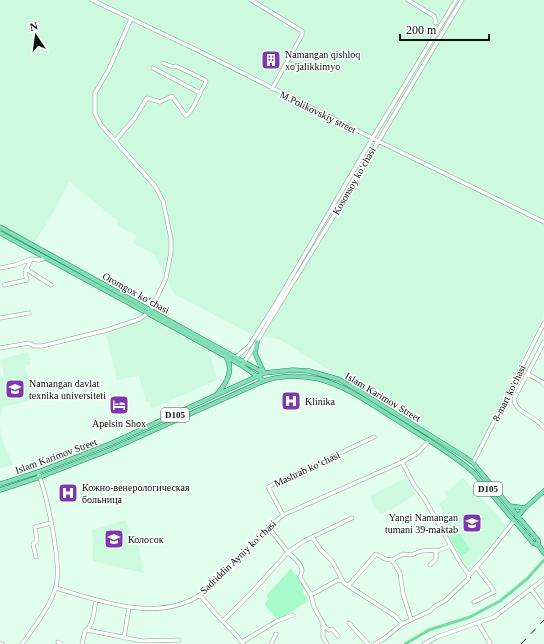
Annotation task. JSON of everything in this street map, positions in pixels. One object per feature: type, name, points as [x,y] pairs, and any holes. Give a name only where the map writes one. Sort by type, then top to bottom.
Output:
[{"type":"main road","name":"Oromgox ko‘chasi","points":[[0,227],[236,357],[258,376],[266,380]]},
{"type":"main road","name":"Oromgox ko‘chasi","points":[[0,234],[226,357],[264,373]]},
{"type":"main road","points":[[257,342],[255,350],[256,357],[266,380]]},
{"type":"main road","points":[[216,396],[229,374],[230,364],[226,357]]},
{"type":"main road","name":"Islam Karimov Street","points":[[0,484],[38,472],[112,443],[264,373],[293,370],[309,371],[338,379],[351,386],[428,432],[473,463],[538,540],[539,546],[544,553]]},
{"type":"main road","name":"Islam Karimov Street","points":[[0,490],[40,477],[112,449],[266,380],[291,376],[304,377],[320,379],[356,395],[429,440],[464,464],[474,472],[533,543],[539,546]]},
{"type":"main road","points":[[514,521],[525,508],[544,491]]},
{"type":"main road","points":[[510,506],[525,508]]},
{"type":"main road","points":[[524,523],[523,515],[525,508]]},
{"type":"street","name":"M.Polikovskiy street","points":[[92,0],[199,51],[372,139],[544,222]]},
{"type":"street","points":[[251,0],[302,31],[302,35],[272,89]]},
{"type":"street","points":[[408,0],[434,16],[436,23]]},
{"type":"street","name":"Kosonsoy koʻchasi","points":[[236,357],[249,346],[267,318],[456,0]]},
{"type":"street","name":"Kosonsoy koʻchasi","points":[[243,363],[340,207],[462,0]]},
{"type":"street","points":[[0,348],[29,343],[34,346],[42,346],[128,324],[140,319],[151,310],[166,278],[171,252],[171,239],[163,201],[154,186],[97,120],[95,113],[94,100],[98,86],[108,71],[131,19]]},
{"type":"street","points":[[115,141],[134,119],[147,98],[161,102],[172,96],[186,116],[190,113],[206,82],[205,80],[176,66],[173,67],[163,63]]},
{"type":"street","points":[[153,68],[200,93]]},
{"type":"street","points":[[14,241],[17,236]]},
{"type":"street","points":[[0,238],[6,237]]},
{"type":"street","points":[[0,268],[15,265],[30,259],[39,260],[46,258]]},
{"type":"street","points":[[4,285],[27,280],[25,273],[30,259]]},
{"type":"street","points":[[26,269],[51,285]]},
{"type":"street","points":[[0,318],[29,313]]},
{"type":"street","name":"8-mart ko'chasi","points":[[473,463],[544,323]]},
{"type":"street","points":[[544,342],[514,399],[514,403],[518,409],[544,426]]},
{"type":"street","points":[[528,374],[543,383]]},
{"type":"street","name":"Mashrab koʻchasi","points":[[283,515],[268,487],[374,437]]},
{"type":"street","name":"Sadriddin Ayniy koʻchasi","points":[[56,588],[96,600],[146,609],[166,607],[190,600],[200,595],[217,581],[268,527],[283,515],[402,462],[418,453],[429,440]]},
{"type":"street","points":[[402,462],[466,573],[469,575]]},
{"type":"street","points":[[25,643],[56,588],[58,581],[47,500],[38,472]]},
{"type":"street","points":[[223,621],[253,591],[288,552],[304,541],[352,518]]},
{"type":"street","points":[[375,644],[402,624],[430,611],[435,606],[445,601],[468,579],[469,575],[514,521]]},
{"type":"street","points":[[36,557],[33,544],[37,541],[35,527],[51,523]]},
{"type":"street","points":[[268,527],[302,567],[300,577],[311,595],[314,607],[323,625],[329,630],[332,629],[338,636]]},
{"type":"street","points":[[312,537],[321,550],[332,561],[342,580],[348,586],[395,616],[402,624]]},
{"type":"street","points":[[348,586],[376,554],[385,559],[392,560],[403,554],[412,555],[421,551],[436,550],[451,546]]},
{"type":"street","points":[[430,565],[436,559],[436,550]]},
{"type":"street","points":[[392,560],[400,573],[403,594],[411,619]]},
{"type":"street","points":[[474,602],[494,592],[476,567]]},
{"type":"street","points":[[424,644],[437,637],[478,624],[494,617],[544,579]]},
{"type":"street","points":[[311,595],[338,580],[342,580]]},
{"type":"street","points":[[531,589],[544,606]]},
{"type":"street","points":[[200,595],[242,643],[277,621],[293,615]]},
{"type":"street","points":[[82,644],[85,631],[92,622],[96,600]]},
{"type":"street","points":[[124,638],[129,607]]},
{"type":"street","points":[[349,623],[368,644]]},
{"type":"street","points":[[478,624],[490,643]]},
{"type":"street","points":[[323,625],[323,637],[327,644]]},
{"type":"street","points":[[87,630],[142,643],[179,640]]},
{"type":"street","points":[[271,644],[276,634]]},
{"type":"shaded area","points":[[0,0],[544,0],[544,315],[473,459],[279,339],[253,335],[174,294],[155,255],[133,243],[137,236],[117,225],[118,221],[69,182],[51,217],[34,243],[0,225]]},
{"type":"shaded area","points":[[146,317],[205,350],[211,357],[217,380],[151,409],[149,402],[146,402],[139,376],[117,380],[106,335]]},
{"type":"shaded area","name":"Namangan davlat texnika universiteti","points":[[28,352],[31,364],[25,366],[33,400],[3,407],[0,417],[0,377],[4,376],[1,359]]},
{"type":"shaded area","points":[[0,428],[2,439],[13,465],[0,468]]},
{"type":"shaded area","points":[[406,478],[416,494],[391,510],[390,509],[381,514],[376,510],[370,496]]},
{"type":"shaded area","name":"Yangi Namangan tumani 39-maktab","points":[[463,478],[507,526],[472,566],[465,570],[460,557],[439,521],[446,517],[439,503],[448,497],[444,493]]},
{"type":"shaded area","name":"Колосок","points":[[125,520],[139,548],[144,573],[93,561],[92,530]]},
{"type":"green space","points":[[456,528],[470,550],[461,556],[450,539],[457,533],[451,537],[448,533]]},
{"type":"green space","points":[[291,568],[306,588],[302,590],[308,601],[285,616],[277,619],[264,604],[269,599],[266,596]]},
{"type":"waterway","points":[[405,644],[429,630],[470,617],[500,601],[527,579],[544,560]]},
{"type":"railway","points":[[521,644],[544,620]]},
{"type":"place","name":"Namangan qishloq xo'jalikkimyo","points":[[271,60]]},
{"type":"place","name":"Namangan davlat texnika universiteti","points":[[15,389]]},
{"type":"place","name":"Klinika","points":[[291,401]]},
{"type":"place","name":"Apelsin Shox","points":[[119,405]]},
{"type":"place","name":"Кожно-венерологическая больница","points":[[68,493]]},
{"type":"place","name":"Yangi Namangan tumani 39-maktab","points":[[472,523]]},
{"type":"place","name":"Колосок","points":[[114,539]]}]
